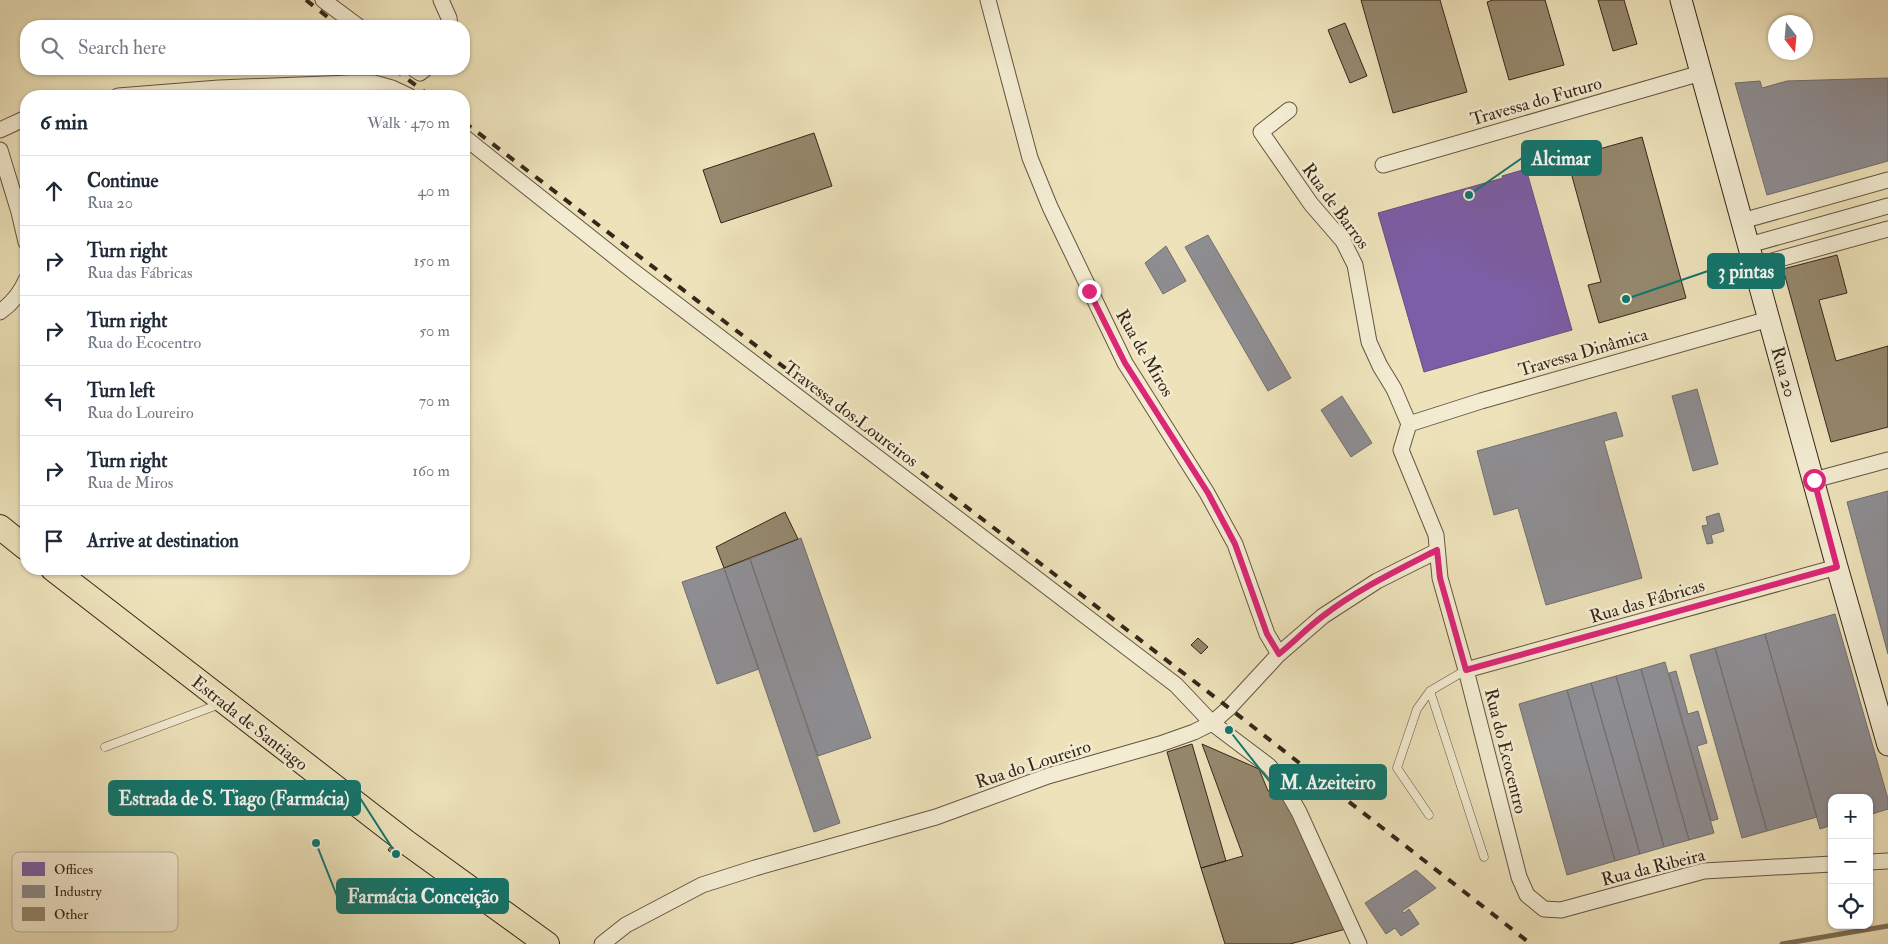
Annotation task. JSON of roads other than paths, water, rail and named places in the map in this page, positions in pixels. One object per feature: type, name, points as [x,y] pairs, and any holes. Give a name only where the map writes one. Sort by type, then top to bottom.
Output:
[{"type":"main road","name":"Rua 20","points":[[1681,0],[1837,567],[1886,733]]},
{"type":"main road","points":[[0,527],[20,543]]},
{"type":"main road","name":"Estrada de Santiago","points":[[61,575],[406,842],[547,944]]},
{"type":"street","points":[[324,0],[350,20]]},
{"type":"street","points":[[441,0],[449,20]]},
{"type":"street","name":"Rua de Miros","points":[[991,3],[1030,158],[1050,207],[1125,363],[1208,493],[1235,544],[1267,634],[1279,654]]},
{"type":"street","name":"Travessa do Futuro","points":[[1383,165],[1701,73]]},
{"type":"street","points":[[194,90],[350,83],[374,83],[396,90]]},
{"type":"street","name":"Rua de Barros","points":[[1289,110],[1262,132],[1312,204],[1343,241],[1355,264],[1369,342],[1409,424]]},
{"type":"street","points":[[0,130],[20,121]]},
{"type":"street","name":"Travessa dos Loureiros","points":[[470,142],[633,272],[1176,685],[1212,723],[1269,766],[1280,779],[1299,812],[1359,944]]},
{"type":"street","points":[[0,150],[20,216]]},
{"type":"street","points":[[1742,221],[1888,180]]},
{"type":"street","points":[[1749,245],[1888,206]]},
{"type":"street","points":[[1754,266],[1888,229]]},
{"type":"street","points":[[0,312],[20,292]]},
{"type":"street","name":"Travessa Dinâmica","points":[[1409,424],[1481,401],[1769,319]]},
{"type":"street","name":"Rua do Ecocentro","points":[[1409,424],[1402,450],[1436,535],[1440,578],[1466,670],[1519,877],[1528,895],[1544,909]]},
{"type":"street","points":[[1814,480],[1888,460]]},
{"type":"street","name":"Rua do Loureiro","points":[[602,944],[626,925],[702,885],[755,868],[936,817],[1048,776],[1160,744],[1194,732],[1212,723],[1229,708],[1279,654],[1323,616],[1377,581],[1437,550]]},
{"type":"street","name":"Rua das Fábricas","points":[[1466,670],[1837,567]]},
{"type":"street","points":[[1873,862],[1888,861]]},
{"type":"street","name":"Rua da Ribeira","points":[[1544,909],[1561,910],[1704,871],[1828,864]]},
{"type":"lane","points":[[1429,815],[1396,768],[1416,709],[1430,692],[1466,670]]},
{"type":"lane","points":[[1430,692],[1484,857]]},
{"type":"lane","points":[[105,747],[224,702]]},
{"type":"waterway","points":[[1782,944],[1888,926]]},
{"type":"railway","points":[[306,0],[331,20]]},
{"type":"railway","points":[[402,75],[422,90]]},
{"type":"railway","points":[[470,127],[1229,708],[1531,944]]},
{"type":"place","name":"Alcimar","points":[[1469,195]]},
{"type":"place","name":"3 pintas","points":[[1626,299]]},
{"type":"place","name":"M. Azeiteiro","points":[[1229,730]]},
{"type":"place","name":"Farmácia Conceição","points":[[316,843]]},
{"type":"place","name":"Estrada de S. Tiago (Farmácia)","points":[[396,854]]}]
